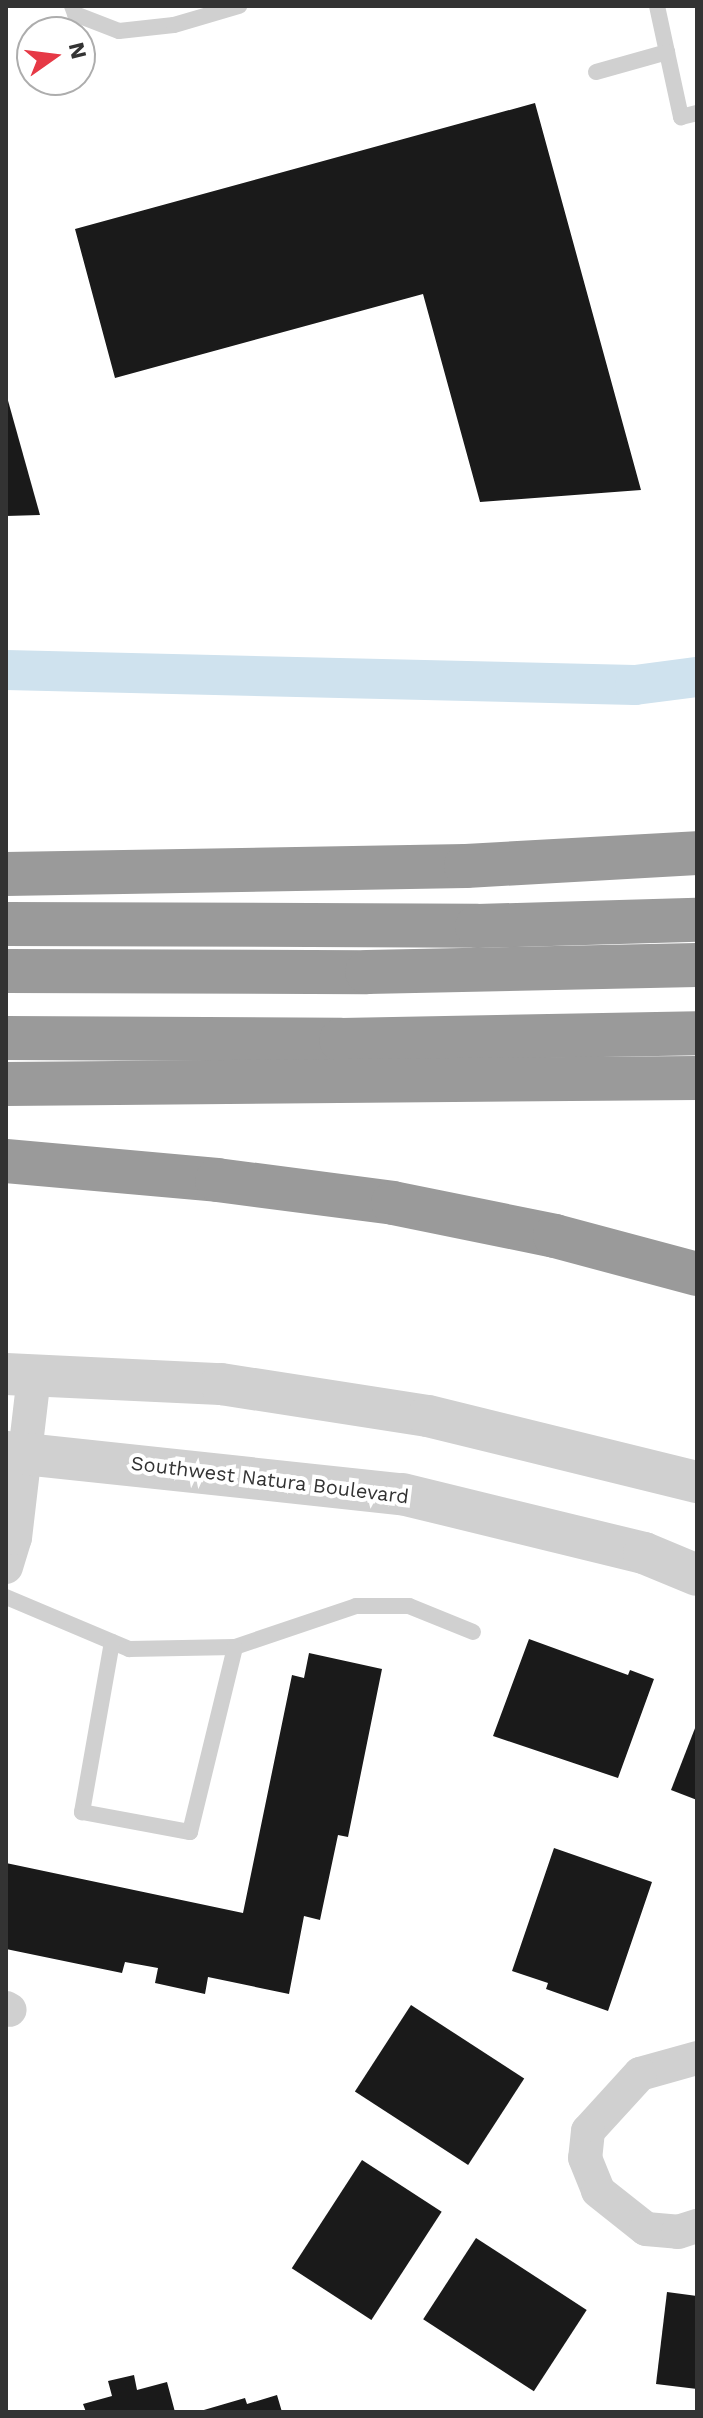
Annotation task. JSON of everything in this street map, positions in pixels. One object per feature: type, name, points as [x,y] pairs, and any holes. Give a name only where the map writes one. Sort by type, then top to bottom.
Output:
[{"type":"highway","points":[[6,874],[450,866],[697,853]]},
{"type":"highway","points":[[6,924],[477,926],[697,920]]},
{"type":"highway","points":[[6,971],[367,972],[697,965]]},
{"type":"highway","points":[[6,1038],[341,1040],[697,1033]]},
{"type":"highway","points":[[6,1084],[697,1078]]},
{"type":"highway","points":[[6,1161],[217,1180],[393,1203],[555,1236],[697,1274]]},
{"type":"street","points":[[6,1567],[15,1538],[15,1452],[20,1376],[221,1384],[428,1416],[697,1482]]},
{"type":"street","name":"Southwest Natura Boulevard","points":[[15,1452],[402,1494],[644,1553],[697,1575]]},
{"type":"street","points":[[697,2058],[640,2074],[588,2131],[585,2158],[598,2191],[646,2229],[678,2232],[697,2226]]},
{"type":"lane","points":[[72,6],[75,14],[119,31],[174,25],[239,6]]},
{"type":"lane","points":[[657,6],[681,117],[697,113]]},
{"type":"lane","points":[[596,72],[667,52]]},
{"type":"lane","points":[[6,1597],[129,1649],[173,1651],[235,1647],[356,1606],[409,1606],[473,1632]]},
{"type":"lane","points":[[112,1642],[82,1812],[190,1832],[235,1647]]},
{"type":"building","points":[[535,103],[641,490],[480,502],[423,294],[115,378],[75,229]]},
{"type":"building","points":[[7,397],[40,515],[6,516]]},
{"type":"building","points":[[529,1639],[628,1675],[630,1670],[654,1679],[618,1778],[493,1736]]},
{"type":"building","points":[[309,1653],[382,1669],[348,1837],[338,1835],[320,1920],[304,1916],[289,1994],[208,1977],[205,1994],[155,1983],[158,1968],[125,1962],[122,1973],[6,1949],[6,1863],[243,1913],[292,1675],[304,1678]]},
{"type":"building","points":[[697,1723],[697,1800],[671,1790]]},
{"type":"building","points":[[554,1848],[652,1882],[608,2011],[546,1989],[548,1983],[512,1971]]},
{"type":"building","points":[[411,2005],[524,2079],[468,2165],[355,2091]]},
{"type":"building","points":[[362,2160],[442,2212],[371,2320],[292,2268]]},
{"type":"building","points":[[476,2238],[587,2310],[534,2391],[423,2319]]},
{"type":"building","points":[[667,2292],[697,2296],[697,2389],[656,2384]]},
{"type":"building","points":[[134,2375],[137,2390],[167,2382],[175,2412],[86,2412],[83,2404],[112,2396],[108,2381]]},
{"type":"building","points":[[277,2395],[282,2412],[197,2412],[245,2398],[247,2404]]},
{"type":"waterway","points":[[6,670],[635,685],[697,677]]}]
